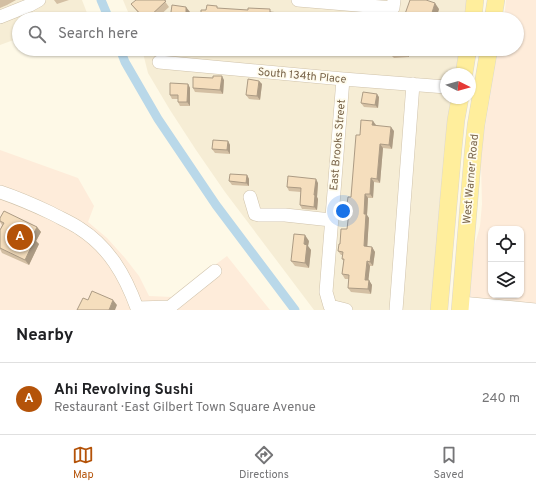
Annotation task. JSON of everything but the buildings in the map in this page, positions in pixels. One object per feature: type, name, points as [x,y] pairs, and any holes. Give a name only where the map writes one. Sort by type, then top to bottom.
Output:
[{"type":"main road","points":[[474,12],[476,0]]},
{"type":"main road","points":[[494,12],[496,0]]},
{"type":"main road","points":[[465,68],[467,56]]},
{"type":"main road","name":"West Warner Road","points":[[460,307],[476,125],[488,56]]},
{"type":"main road","name":"West Warner Road","points":[[439,310],[450,178],[459,104]]},
{"type":"main road","points":[[450,178],[471,180]]},
{"type":"street","points":[[12,12],[39,0]]},
{"type":"street","points":[[298,0],[394,4]]},
{"type":"street","points":[[0,17],[12,12]]},
{"type":"street","name":"South 134th Place","points":[[159,62],[343,80],[440,86]]},
{"type":"street","name":"East Brooks Street","points":[[343,80],[326,292],[330,306],[346,310]]},
{"type":"street","points":[[396,310],[413,84]]},
{"type":"street","points":[[0,192],[14,196],[65,220],[93,238],[108,253],[118,267],[128,285],[137,309],[171,308],[215,271]]},
{"type":"street","points":[[250,197],[255,214],[285,215],[331,220]]},
{"type":"street","points":[[460,307],[536,310]]},
{"type":"shaded area","points":[[0,0],[82,0],[87,12],[12,12],[12,41],[0,45]]},
{"type":"shaded area","points":[[123,0],[468,0],[466,12],[128,12]]},
{"type":"shaded area","points":[[506,0],[536,0],[536,310],[469,310],[474,248],[480,226],[482,204],[481,163],[483,139],[497,56],[524,56],[524,12],[505,12]]},
{"type":"shaded area","points":[[144,56],[459,56],[457,68],[440,68],[440,104],[450,104],[444,149],[431,310],[314,310],[225,192],[170,110],[148,73]]},
{"type":"shaded area","points":[[0,150],[78,178],[94,206],[88,222],[107,238],[125,258],[139,276],[149,296],[172,297],[227,256],[270,310],[0,310]]},
{"type":"waterway","points":[[101,0],[106,12]]},
{"type":"waterway","points":[[123,56],[158,119],[216,205],[295,310]]},
{"type":"place","name":"Ahi Revolving Sushi","points":[[20,237]]}]
